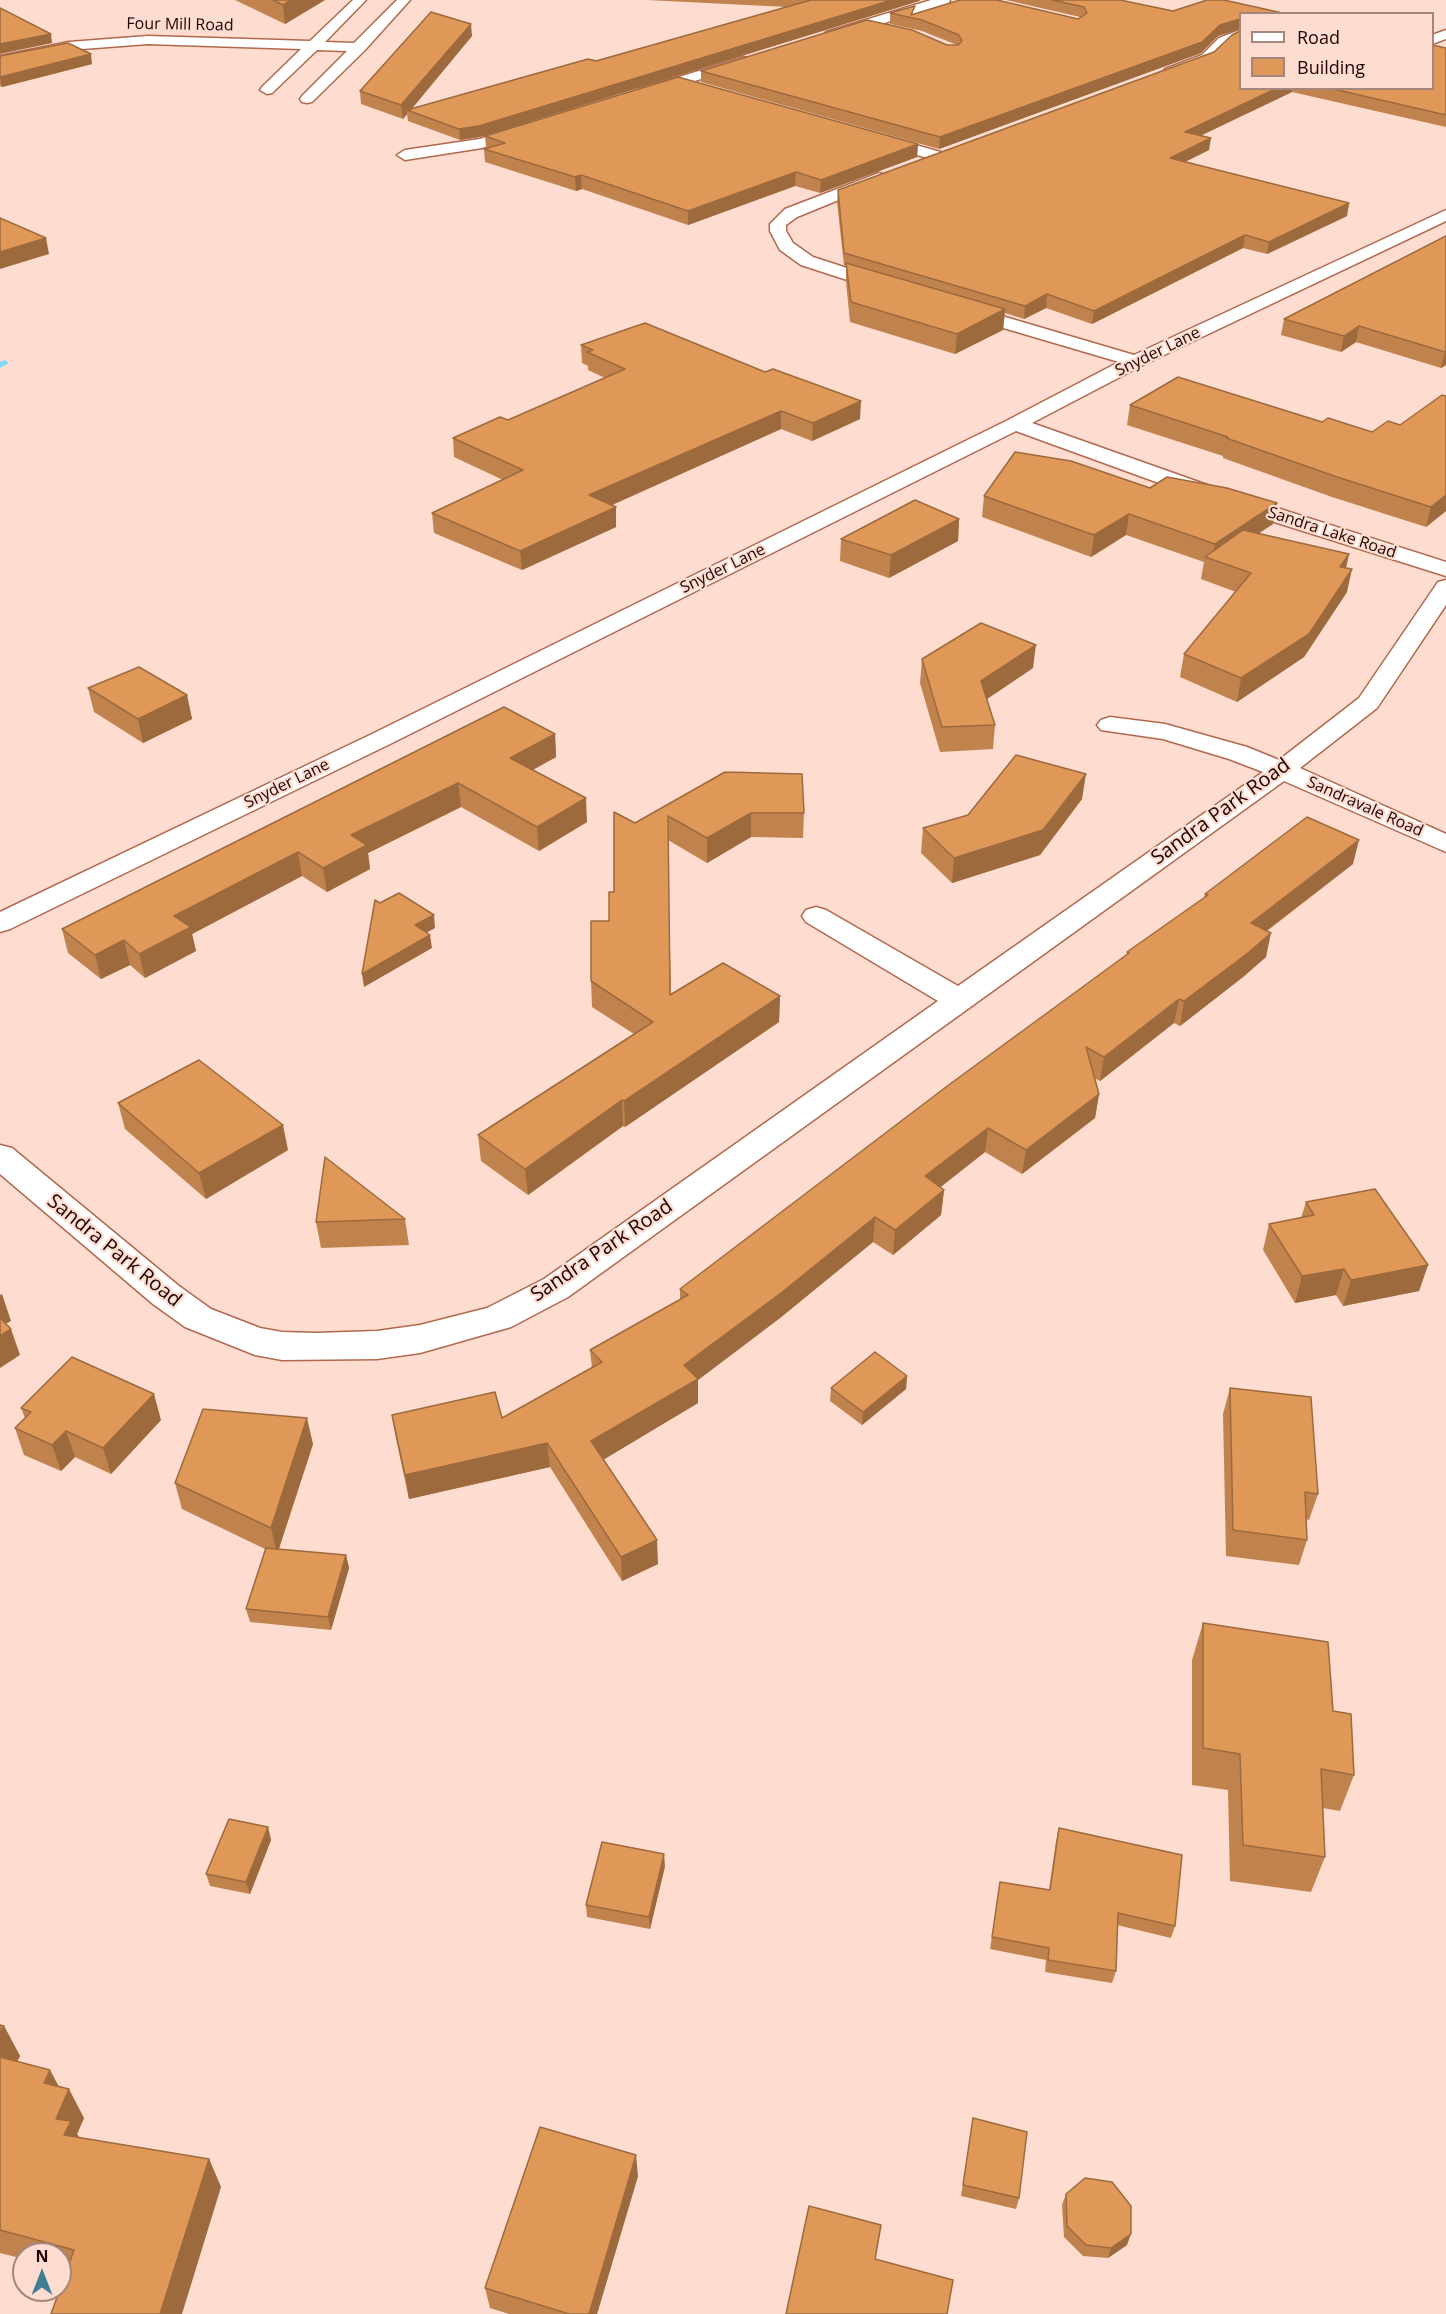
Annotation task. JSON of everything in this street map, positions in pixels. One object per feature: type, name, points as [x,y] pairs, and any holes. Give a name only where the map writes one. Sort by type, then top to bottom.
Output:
[{"type":"street","points":[[267,90],[360,0]]},
{"type":"street","points":[[307,99],[404,0]]},
{"type":"street","points":[[822,38],[944,0]]},
{"type":"street","points":[[866,24],[896,31]]},
{"type":"street","points":[[1151,79],[1207,58],[1224,41],[1239,34]]},
{"type":"street","name":"Four Mill Road","points":[[2,58],[88,44],[148,39],[360,46]]},
{"type":"street","points":[[633,96],[755,58]]},
{"type":"street","points":[[677,82],[699,88]]},
{"type":"street","points":[[405,154],[482,142],[546,123]]},
{"type":"street","points":[[858,134],[938,156]]},
{"type":"street","points":[[915,165],[958,149]]},
{"type":"street","points":[[893,173],[791,213],[778,224],[778,231],[786,246],[807,261],[901,292]]},
{"type":"street","name":"Snyder Lane","points":[[0,923],[381,739],[1015,424],[1136,361],[1446,215]]},
{"type":"street","points":[[945,305],[1136,361]]},
{"type":"street","name":"Sandra Lake Road","points":[[1015,424],[1219,497],[1446,569]]},
{"type":"street","name":"Sandra Park Road","points":[[0,1156],[137,1273],[198,1318],[255,1341],[282,1346],[339,1347],[420,1339],[498,1318],[556,1288],[1282,770],[1368,703],[1446,587]]},
{"type":"street","name":"Sandravale Road","points":[[1110,725],[1165,732],[1198,740],[1282,770],[1446,844]]},
{"type":"street","points":[[816,916],[959,1000]]},
{"type":"building","points":[[273,0],[291,0],[283,5]]},
{"type":"building","points":[[811,0],[892,0],[479,126],[459,129],[407,110],[588,59],[596,61]]},
{"type":"building","points":[[960,0],[997,0],[1078,19],[1087,13],[1084,7],[1052,0],[1120,0],[1173,11],[1207,0],[1224,0],[1278,12],[1239,12],[1239,19],[1220,25],[1202,42],[940,137],[701,71],[867,20],[912,30],[947,45],[958,45],[962,41],[959,35],[922,20],[890,13],[915,6],[911,15]]},
{"type":"building","points":[[0,8],[51,34],[0,44]]},
{"type":"building","points":[[431,12],[471,24],[401,105],[360,91]]},
{"type":"building","points":[[1239,32],[1239,90],[1273,90],[1185,132],[1211,138],[1170,158],[1349,203],[1269,242],[1245,235],[1094,311],[1047,294],[1025,306],[844,253],[838,190],[1214,52]]},
{"type":"building","points":[[68,43],[91,54],[0,77],[0,56]]},
{"type":"building","points":[[1434,45],[1446,48],[1446,115],[1338,90],[1434,90]]},
{"type":"building","points":[[678,77],[918,144],[821,180],[796,172],[688,211],[581,175],[575,177],[484,149],[505,143],[485,136]]},
{"type":"building","points":[[0,218],[46,238],[0,252]]},
{"type":"building","points":[[1446,236],[1445,352],[1359,326],[1344,336],[1284,319]]},
{"type":"building","points":[[846,263],[1005,309],[957,334],[851,302]]},
{"type":"building","points":[[645,323],[765,372],[773,369],[861,401],[813,423],[781,411],[589,495],[616,507],[520,551],[432,513],[523,470],[453,438],[500,417],[508,420],[625,369],[587,352],[593,350],[581,345]]},
{"type":"building","points":[[1178,377],[1322,422],[1328,418],[1372,432],[1388,421],[1400,425],[1442,395],[1446,396],[1446,495],[1431,507],[1130,405]]},
{"type":"building","points":[[1015,452],[1071,461],[1150,488],[1167,477],[1227,488],[1277,503],[1215,544],[1129,514],[1094,535],[984,496]]},
{"type":"building","points":[[915,500],[959,519],[891,555],[841,539]]},
{"type":"building","points":[[1243,530],[1349,554],[1340,567],[1352,569],[1309,634],[1241,678],[1184,654],[1251,573],[1205,557]]},
{"type":"building","points":[[981,623],[1036,645],[981,681],[995,725],[942,727],[922,659]]},
{"type":"building","points":[[139,667],[187,695],[138,719],[88,688]]},
{"type":"building","points":[[504,707],[555,734],[510,758],[586,798],[537,827],[458,783],[351,835],[367,845],[323,868],[298,852],[174,916],[191,927],[139,954],[124,940],[95,955],[62,929]]},
{"type":"building","points":[[1016,755],[1086,774],[1043,830],[954,858],[923,828],[968,815]]},
{"type":"building","points":[[725,772],[802,774],[804,813],[751,813],[707,838],[668,816],[670,995],[723,963],[780,996],[624,1101],[622,1100],[525,1169],[478,1135],[653,1022],[591,981],[591,921],[609,921],[609,892],[614,892],[614,812],[635,823]]},
{"type":"building","points":[[1307,817],[1359,840],[1251,923],[1271,933],[1248,953],[1184,1001],[1179,999],[1104,1057],[1086,1047],[1099,1094],[1026,1150],[988,1128],[925,1176],[944,1190],[895,1230],[875,1217],[781,1293],[684,1365],[698,1379],[591,1441],[657,1540],[621,1557],[547,1443],[405,1475],[392,1415],[495,1392],[502,1418],[602,1362],[590,1350],[688,1295],[680,1289],[950,1084],[1129,953],[1127,952],[1208,895],[1205,894]]},
{"type":"building","points":[[399,893],[434,915],[415,925],[430,935],[362,974],[375,900],[380,903]]},
{"type":"building","points":[[199,1060],[283,1125],[199,1173],[118,1103]]},
{"type":"building","points":[[325,1157],[405,1219],[316,1222]]},
{"type":"building","points":[[1375,1189],[1428,1265],[1351,1280],[1344,1269],[1302,1276],[1269,1224],[1314,1215],[1306,1202]]},
{"type":"building","points":[[0,1318],[11,1329],[0,1336]]},
{"type":"building","points":[[875,1352],[907,1376],[863,1412],[831,1388]]},
{"type":"building","points":[[72,1357],[154,1394],[103,1448],[66,1431],[52,1445],[15,1428],[31,1412],[21,1408]]},
{"type":"building","points":[[1230,1388],[1311,1397],[1318,1494],[1305,1492],[1307,1540],[1233,1530]]},
{"type":"building","points":[[203,1409],[307,1418],[271,1528],[175,1483]]},
{"type":"building","points":[[266,1548],[346,1555],[328,1617],[246,1609]]},
{"type":"building","points":[[1203,1623],[1328,1642],[1333,1711],[1351,1714],[1354,1775],[1321,1769],[1325,1857],[1243,1845],[1240,1754],[1203,1748]]},
{"type":"building","points":[[229,1819],[268,1827],[246,1882],[206,1874]]},
{"type":"building","points":[[1059,1828],[1182,1855],[1175,1926],[1118,1913],[1116,1971],[1048,1960],[1049,1948],[992,1937],[1000,1882],[1050,1890]]},
{"type":"building","points":[[602,1842],[664,1854],[649,1917],[586,1905]]},
{"type":"building","points":[[0,2057],[50,2070],[44,2083],[69,2089],[56,2119],[71,2121],[64,2135],[209,2159],[160,2314],[51,2314],[55,2302],[72,2302],[74,2250],[72,2249],[72,2242],[44,2242],[0,2230]]},
{"type":"building","points":[[973,2118],[1027,2132],[1019,2198],[963,2185]]},
{"type":"building","points":[[540,2127],[636,2155],[589,2314],[569,2314],[485,2288]]},
{"type":"building","points":[[1085,2178],[1112,2182],[1131,2206],[1131,2234],[1111,2248],[1086,2245],[1067,2226],[1066,2194]]},
{"type":"building","points":[[809,2206],[881,2225],[875,2259],[953,2280],[947,2314],[786,2314]]},
{"type":"waterway","points":[[0,365],[5,363]]}]
